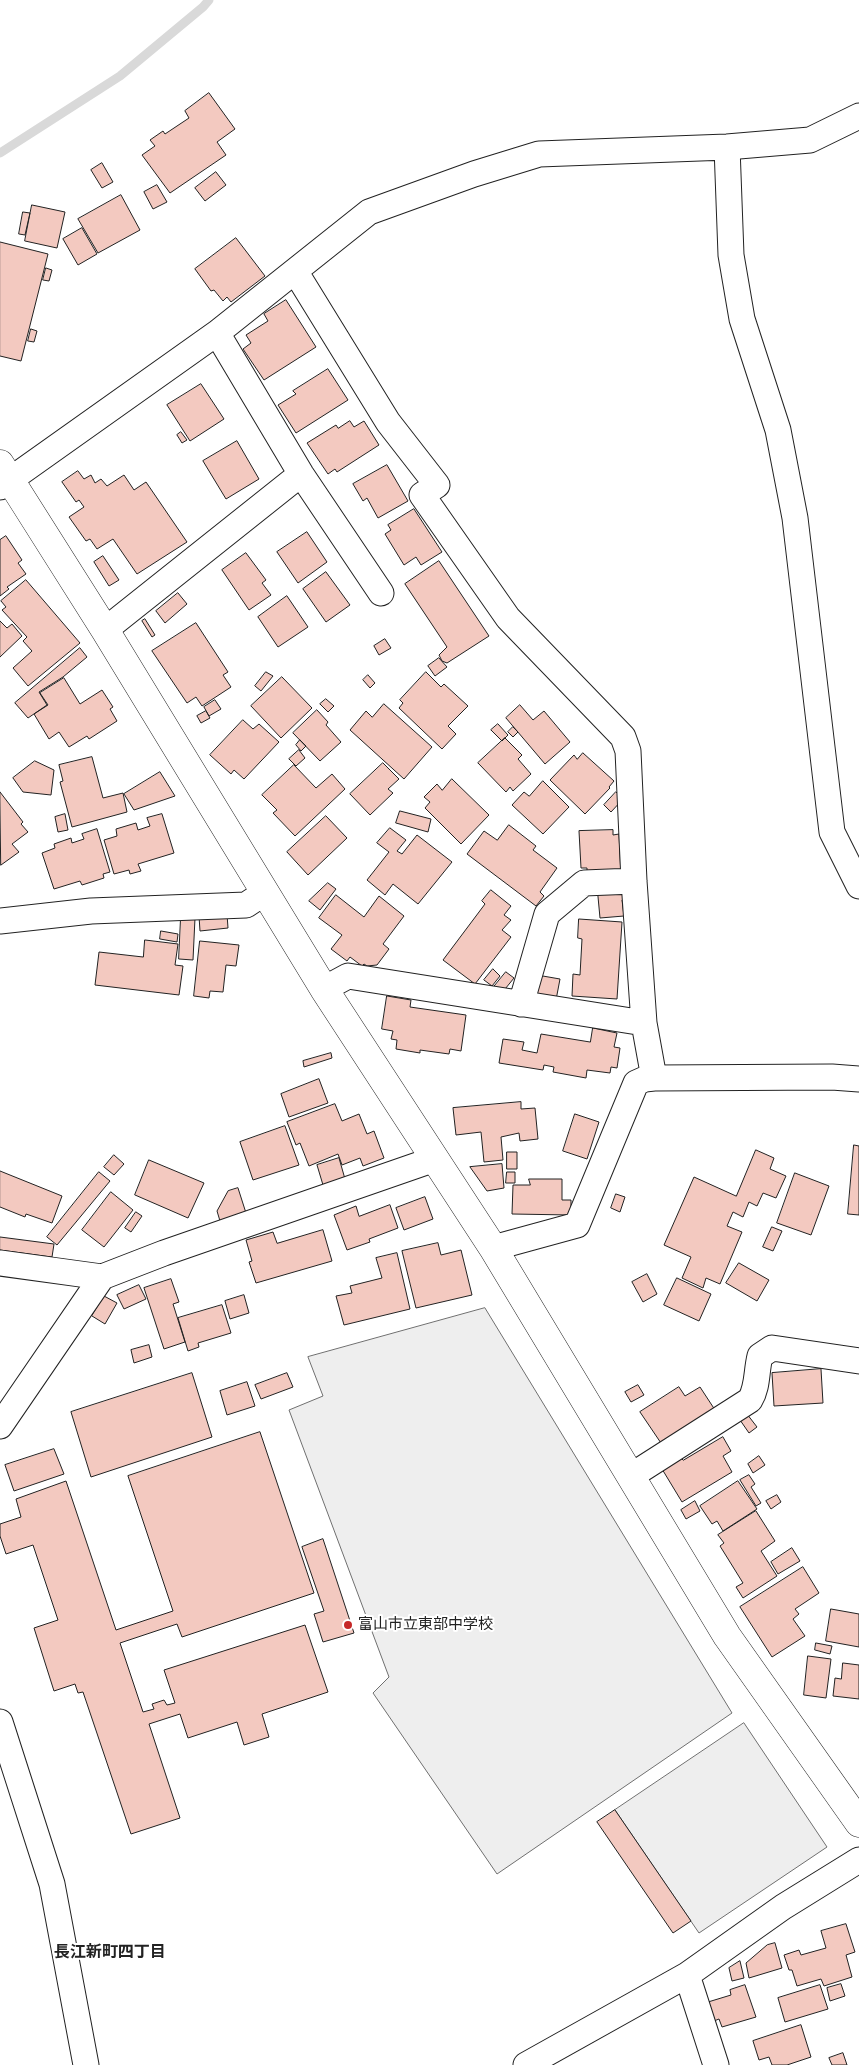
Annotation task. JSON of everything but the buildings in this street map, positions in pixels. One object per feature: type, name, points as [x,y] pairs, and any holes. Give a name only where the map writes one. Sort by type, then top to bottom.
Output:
[{"type":"street","points":[[859,116],[810,140],[727,147],[538,154],[474,174],[369,212],[217,333],[4,476],[105,630],[324,989],[492,1248],[728,1636],[859,1823]]},
{"type":"street","points":[[727,147],[731,255],[742,319],[778,430],[795,518],[832,832],[859,886]]},
{"type":"street","points":[[295,271],[388,422],[436,485],[422,495],[496,601],[508,618],[623,737],[628,751],[634,881],[644,1024],[654,1078]]},
{"type":"street","points":[[217,333],[302,474],[381,593]]},
{"type":"street","points":[[105,630],[302,474]]},
{"type":"street","points":[[521,1004],[547,914],[584,883],[634,881]]},
{"type":"street","points":[[0,921],[91,911],[246,905],[264,893]]},
{"type":"street","points":[[324,989],[348,976],[644,1024]]},
{"type":"street","points":[[492,1248],[577,1225],[636,1082],[654,1078],[832,1077],[859,1079]]},
{"type":"street","points":[[0,1263],[102,1277],[164,1253],[435,1159]]},
{"type":"street","points":[[0,1426],[102,1277]]},
{"type":"street","points":[[631,1476],[750,1400],[756,1390],[757,1368],[760,1356],[772,1348],[859,1361]]},
{"type":"street","points":[[0,1722],[52,1884],[86,2065]]},
{"type":"street","points":[[526,2065],[687,1975],[783,1907],[859,1860]]},
{"type":"street","points":[[687,1975],[716,2065]]},
{"type":"shaded area","points":[[485,1308],[732,1713],[497,1874],[373,1693],[389,1677],[289,1410],[323,1396],[308,1357]]},
{"type":"shaded area","points":[[744,1723],[827,1847],[699,1933],[615,1810]]},
{"type":"waterway","points":[[0,153],[120,76],[209,0]]},
{"type":"place","name":"富山市立東部中学校","points":[[348,1625]]},
{"type":"district","name":"長江新町四丁目","points":[[110,1953]]}]
